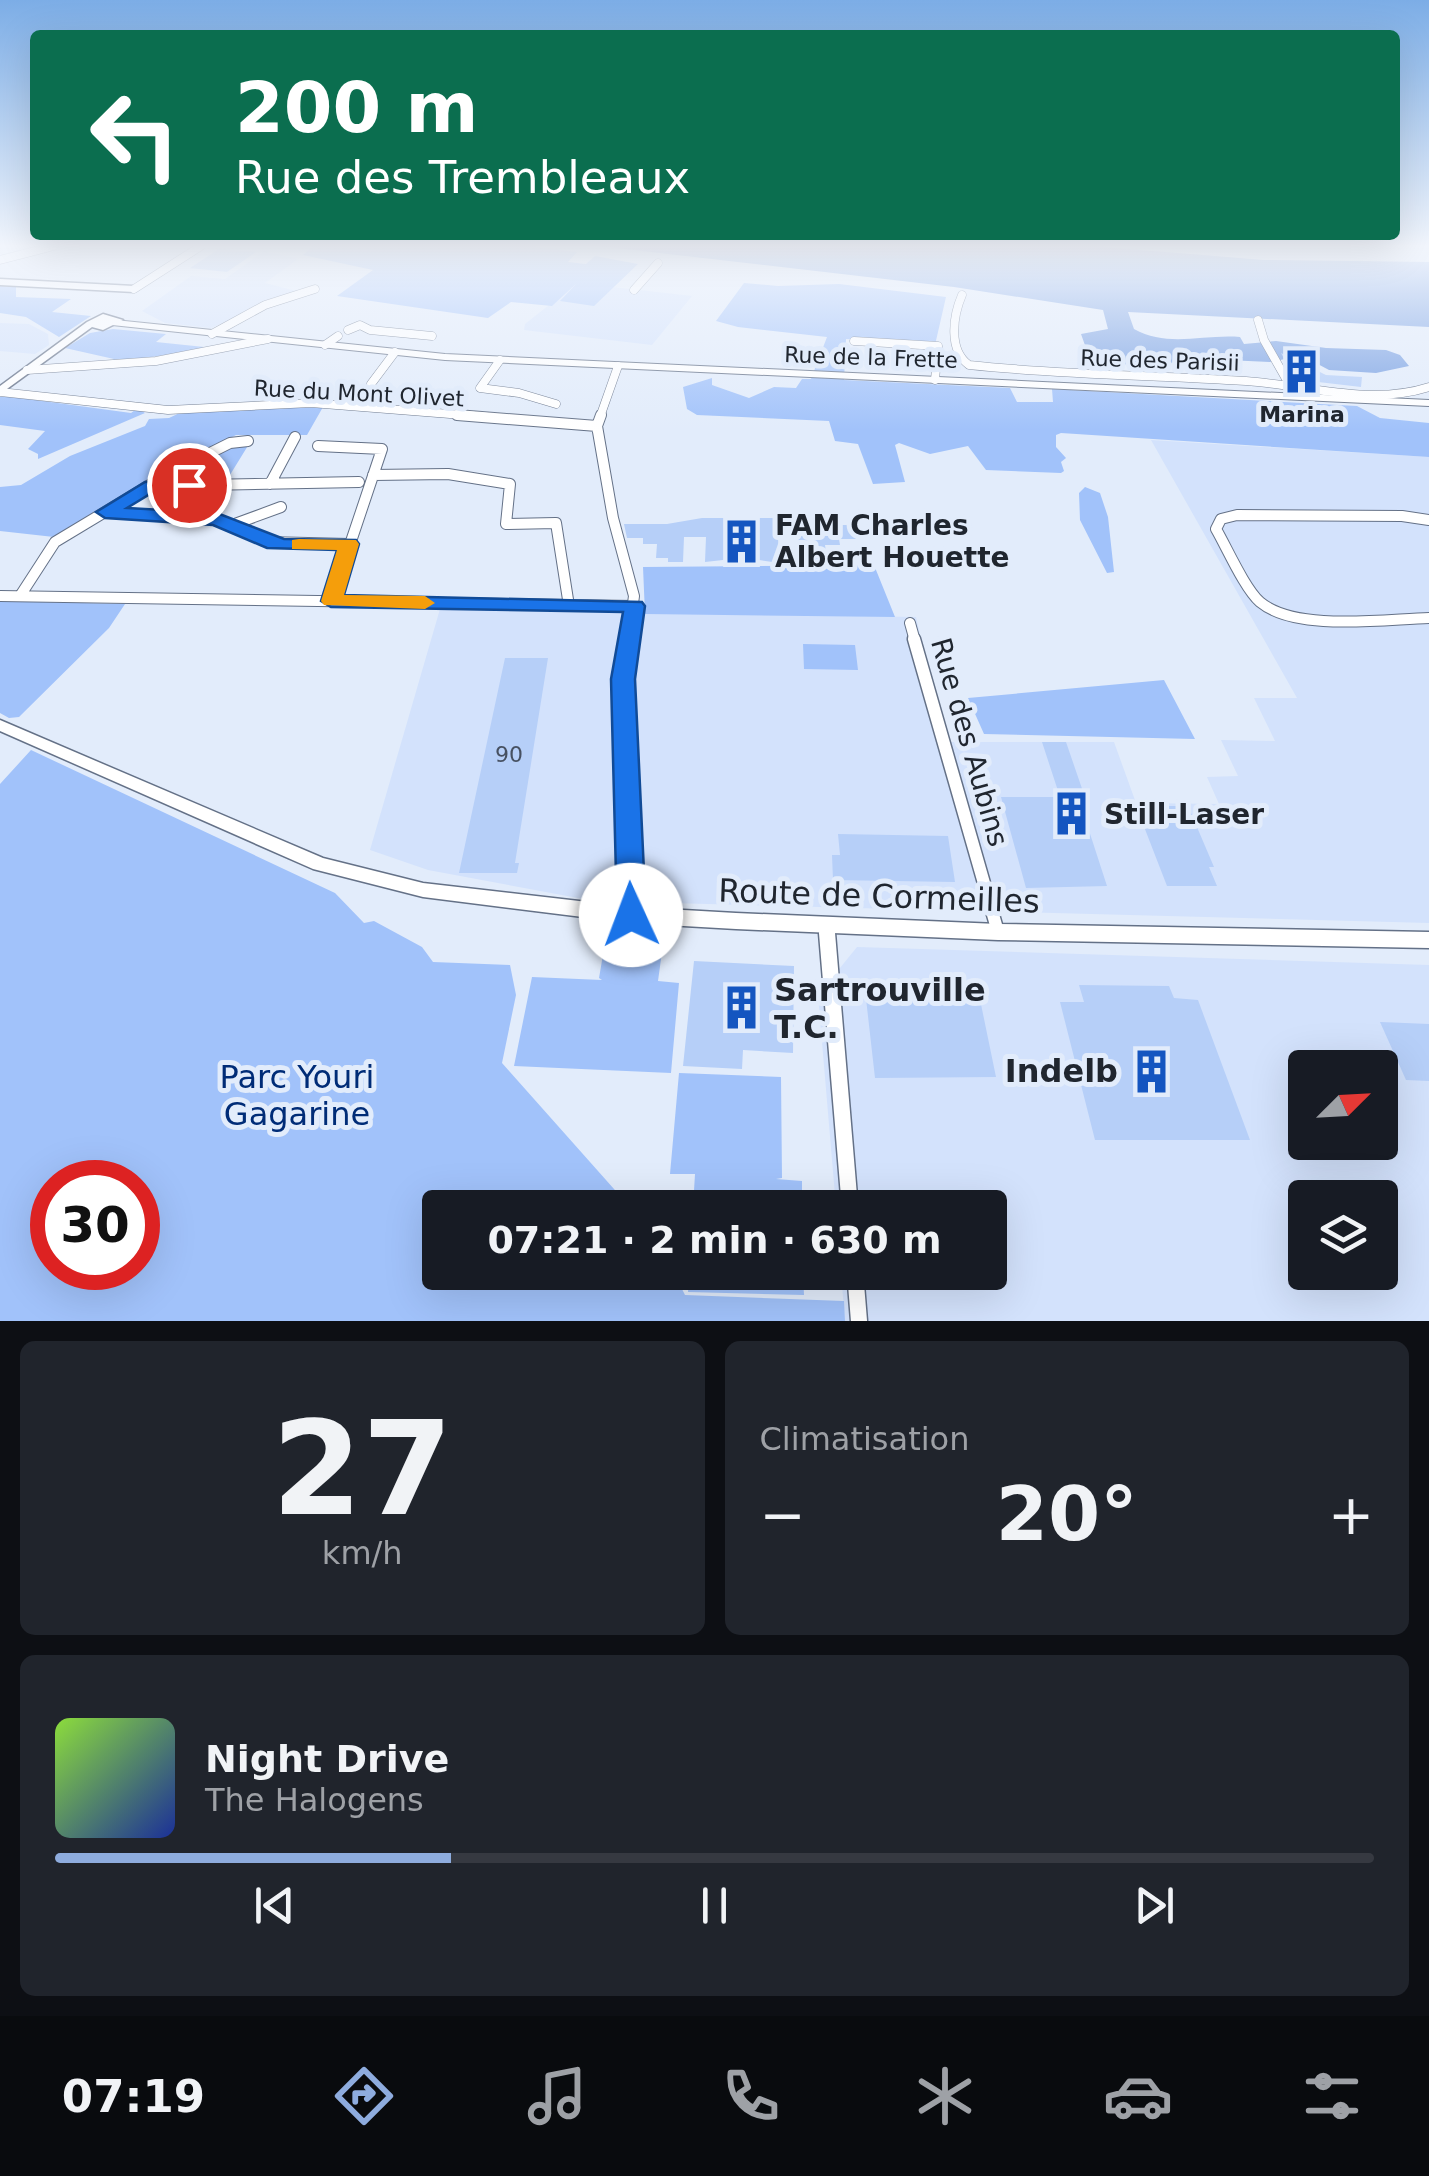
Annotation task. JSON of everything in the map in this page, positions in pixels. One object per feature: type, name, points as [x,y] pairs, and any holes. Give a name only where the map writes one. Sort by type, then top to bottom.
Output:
[{"type":"main road","points":[[0,391],[111,308]]},
{"type":"main road","points":[[97,322],[115,323]]},
{"type":"main road","name":"Route de Cormeilles","points":[[0,726],[319,864],[423,890],[631,915],[826,925],[1429,940]]},
{"type":"street","points":[[212,334],[262,308]]},
{"type":"street","points":[[854,341],[954,347],[956,308]]},
{"type":"street","points":[[1258,320],[1264,340],[1289,384]]},
{"type":"street","name":"Rue de la Frette","points":[[115,323],[500,360],[1429,403]]},
{"type":"street","points":[[348,330],[360,326],[432,336]]},
{"type":"street","points":[[326,345],[338,336]]},
{"type":"street","points":[[27,370],[156,361],[268,339]]},
{"type":"street","points":[[935,380],[938,346]]},
{"type":"street","name":"Rue des Parisii","points":[[954,347],[964,364],[976,366],[1395,394],[1429,388]]},
{"type":"street","points":[[371,384],[394,352]]},
{"type":"street","points":[[500,360],[480,388],[519,393],[556,404]]},
{"type":"street","points":[[618,366],[598,426],[613,518],[634,606],[623,679],[631,915]]},
{"type":"street","name":"Rue du Mont Olivet","points":[[0,391],[168,410],[312,403],[598,426]]},
{"type":"street","points":[[270,484],[295,436]]},
{"type":"street","points":[[20,596],[55,542],[230,444],[248,441]]},
{"type":"street","points":[[318,446],[382,449],[331,601]]},
{"type":"street","points":[[373,475],[448,474],[510,484],[506,524],[556,524],[569,606]]},
{"type":"street","points":[[151,486],[359,482]]},
{"type":"street","points":[[236,524],[281,506]]},
{"type":"street","points":[[105,512],[128,516],[189,515],[236,524],[267,542],[349,544]]},
{"type":"street","points":[[1429,520],[1402,516],[1237,515],[1221,518],[1216,529],[1258,600],[1269,609],[1305,618],[1429,618]]},
{"type":"street","points":[[0,596],[634,606]]},
{"type":"street","name":"Rue des Aubins","points":[[910,623],[998,932]]},
{"type":"street","points":[[826,925],[848,1190]]},
{"type":"street","points":[[856,1290],[859,1321]]},
{"type":"shaded area","points":[[147,308],[258,308],[211,328],[165,323],[142,311]]},
{"type":"shaded area","points":[[546,308],[682,308],[652,345],[524,330],[525,324]]},
{"type":"shaded area","points":[[1088,308],[1429,308],[1429,327],[1128,312],[1134,329],[1160,338],[1240,337],[1244,344],[1276,341],[1386,350],[1400,355],[1409,366],[1376,373],[1329,370],[1314,362],[1290,358],[1270,362],[1183,358],[1165,366],[1117,364],[1109,355],[1087,351],[1081,334],[1108,329],[1103,310]]},
{"type":"shaded area","points":[[0,323],[29,324],[48,334],[49,345],[35,354],[0,351]]},
{"type":"shaded area","points":[[1151,440],[1429,457],[1429,923],[594,901],[428,870],[370,850],[440,609],[916,617],[945,742],[1114,742],[1136,803],[1219,804],[1207,777],[1238,776],[1221,740],[1275,741],[1254,698],[1297,698]]},
{"type":"shaded area","points":[[857,947],[1429,965],[1429,1321],[845,1321],[842,1290],[1007,1290],[1007,1190],[835,1190],[818,995]]},
{"type":"green space","points":[[0,308],[58,308],[52,312],[91,316],[59,337],[26,317],[0,313]]},
{"type":"green space","points":[[417,308],[503,308],[488,318]]},
{"type":"green space","points":[[726,308],[944,308],[935,345],[846,339],[844,380],[1010,388],[1017,402],[1053,402],[1052,389],[1357,406],[1380,418],[1429,423],[1429,457],[1061,433],[1056,435],[1056,447],[1066,458],[1061,462],[1061,473],[986,470],[968,446],[930,454],[899,443],[895,445],[905,482],[873,484],[858,444],[835,441],[829,421],[697,415],[687,409],[683,387],[712,378],[712,385],[749,398],[774,387],[796,388],[802,379],[811,379],[827,337],[716,321]]},
{"type":"green space","points":[[113,329],[166,334],[156,342],[214,348],[109,363],[114,359],[65,348],[90,333]]},
{"type":"green space","points":[[0,397],[131,413],[138,408],[145,413],[38,459],[38,454],[28,449],[45,431],[0,425]]},
{"type":"green space","points":[[323,407],[307,435],[236,435],[158,475],[54,537],[0,531],[0,487],[21,485],[70,456],[145,426],[149,419],[169,418],[184,411]]},
{"type":"green space","points":[[249,444],[225,483],[171,478],[236,446]]},
{"type":"green space","points":[[1085,487],[1100,493],[1108,517],[1114,572],[1107,573],[1080,520],[1079,493]]},
{"type":"green space","points":[[874,565],[895,617],[645,614],[643,567]]},
{"type":"green space","points":[[0,601],[125,604],[109,628],[19,717],[9,718],[0,713]]},
{"type":"green space","points":[[803,644],[855,645],[858,670],[804,669]]},
{"type":"green space","points":[[1164,680],[1195,739],[984,734],[968,698]]},
{"type":"green space","name":"Parc Youri Gagarine","points":[[31,750],[335,893],[364,923],[374,921],[422,947],[433,962],[510,965],[516,995],[502,1063],[615,1190],[422,1190],[422,1290],[682,1290],[685,1295],[844,1301],[845,1321],[0,1321],[0,784]]},
{"type":"green space","points":[[604,949],[662,952],[658,981],[679,983],[671,1073],[514,1066],[532,977],[602,980],[599,978]]},
{"type":"green space","points":[[679,1073],[781,1077],[782,1178],[776,1179],[802,1181],[802,1190],[694,1190],[695,1174],[670,1174]]},
{"type":"green space","points":[[804,1290],[804,1295],[688,1292]]},
{"type":"building","points":[[1281,353],[1326,375],[1362,377],[1361,387],[1301,380],[1294,377]]},
{"type":"building","name":"FAM Charles Albert Houette","points":[[702,518],[789,518],[790,522],[810,525],[853,525],[861,539],[839,539],[840,545],[825,545],[827,559],[801,563],[798,537],[778,537],[779,563],[753,559],[753,548],[732,548],[732,559],[705,562],[706,537],[684,537],[683,562],[668,562],[668,558],[656,558],[657,544],[643,544],[643,538],[627,538],[624,524],[667,524]]},
{"type":"building","points":[[505,658],[548,658],[515,863],[519,863],[517,873],[459,873]]},
{"type":"building","points":[[1042,742],[1066,742],[1089,809],[1082,809],[1107,886],[1026,888],[1001,797],[1060,797]]},
{"type":"building","points":[[1136,806],[1188,806],[1214,867],[1209,867],[1217,886],[1167,886]]},
{"type":"building","points":[[838,834],[948,836],[955,882],[833,880],[832,855],[840,855]]},
{"type":"building","name":"Sartrouville T.C.","points":[[694,961],[794,966],[793,1053],[743,1050],[742,1069],[683,1066]]},
{"type":"building","points":[[976,980],[996,1077],[875,1078],[864,981]]},
{"type":"building","name":"Indelb","points":[[1079,985],[1169,986],[1174,998],[1198,1000],[1250,1140],[1095,1140],[1060,1002],[1084,1002]]},
{"type":"building","points":[[1380,1022],[1429,1024],[1429,1081],[1406,1080],[1398,1062],[1398,1050],[1393,1050]]},
{"type":"slow traffic","points":[[299,544],[349,544],[331,601],[425,603]]},
{"type":"place","name":"Marina","points":[[1302,372]]},
{"type":"place","name":"FAM Charles Albert Houette","points":[[742,541]]},
{"type":"place","name":"Still-Laser","points":[[1071,814]]},
{"type":"place","name":"Sartrouville T.C.","points":[[741,1008]]},
{"type":"place","name":"Indelb","points":[[1151,1071]]},
{"type":"route","points":[[189,485],[151,486],[105,512],[217,519],[236,524],[267,542],[349,544],[331,601],[634,606],[623,679],[631,915]]}]
